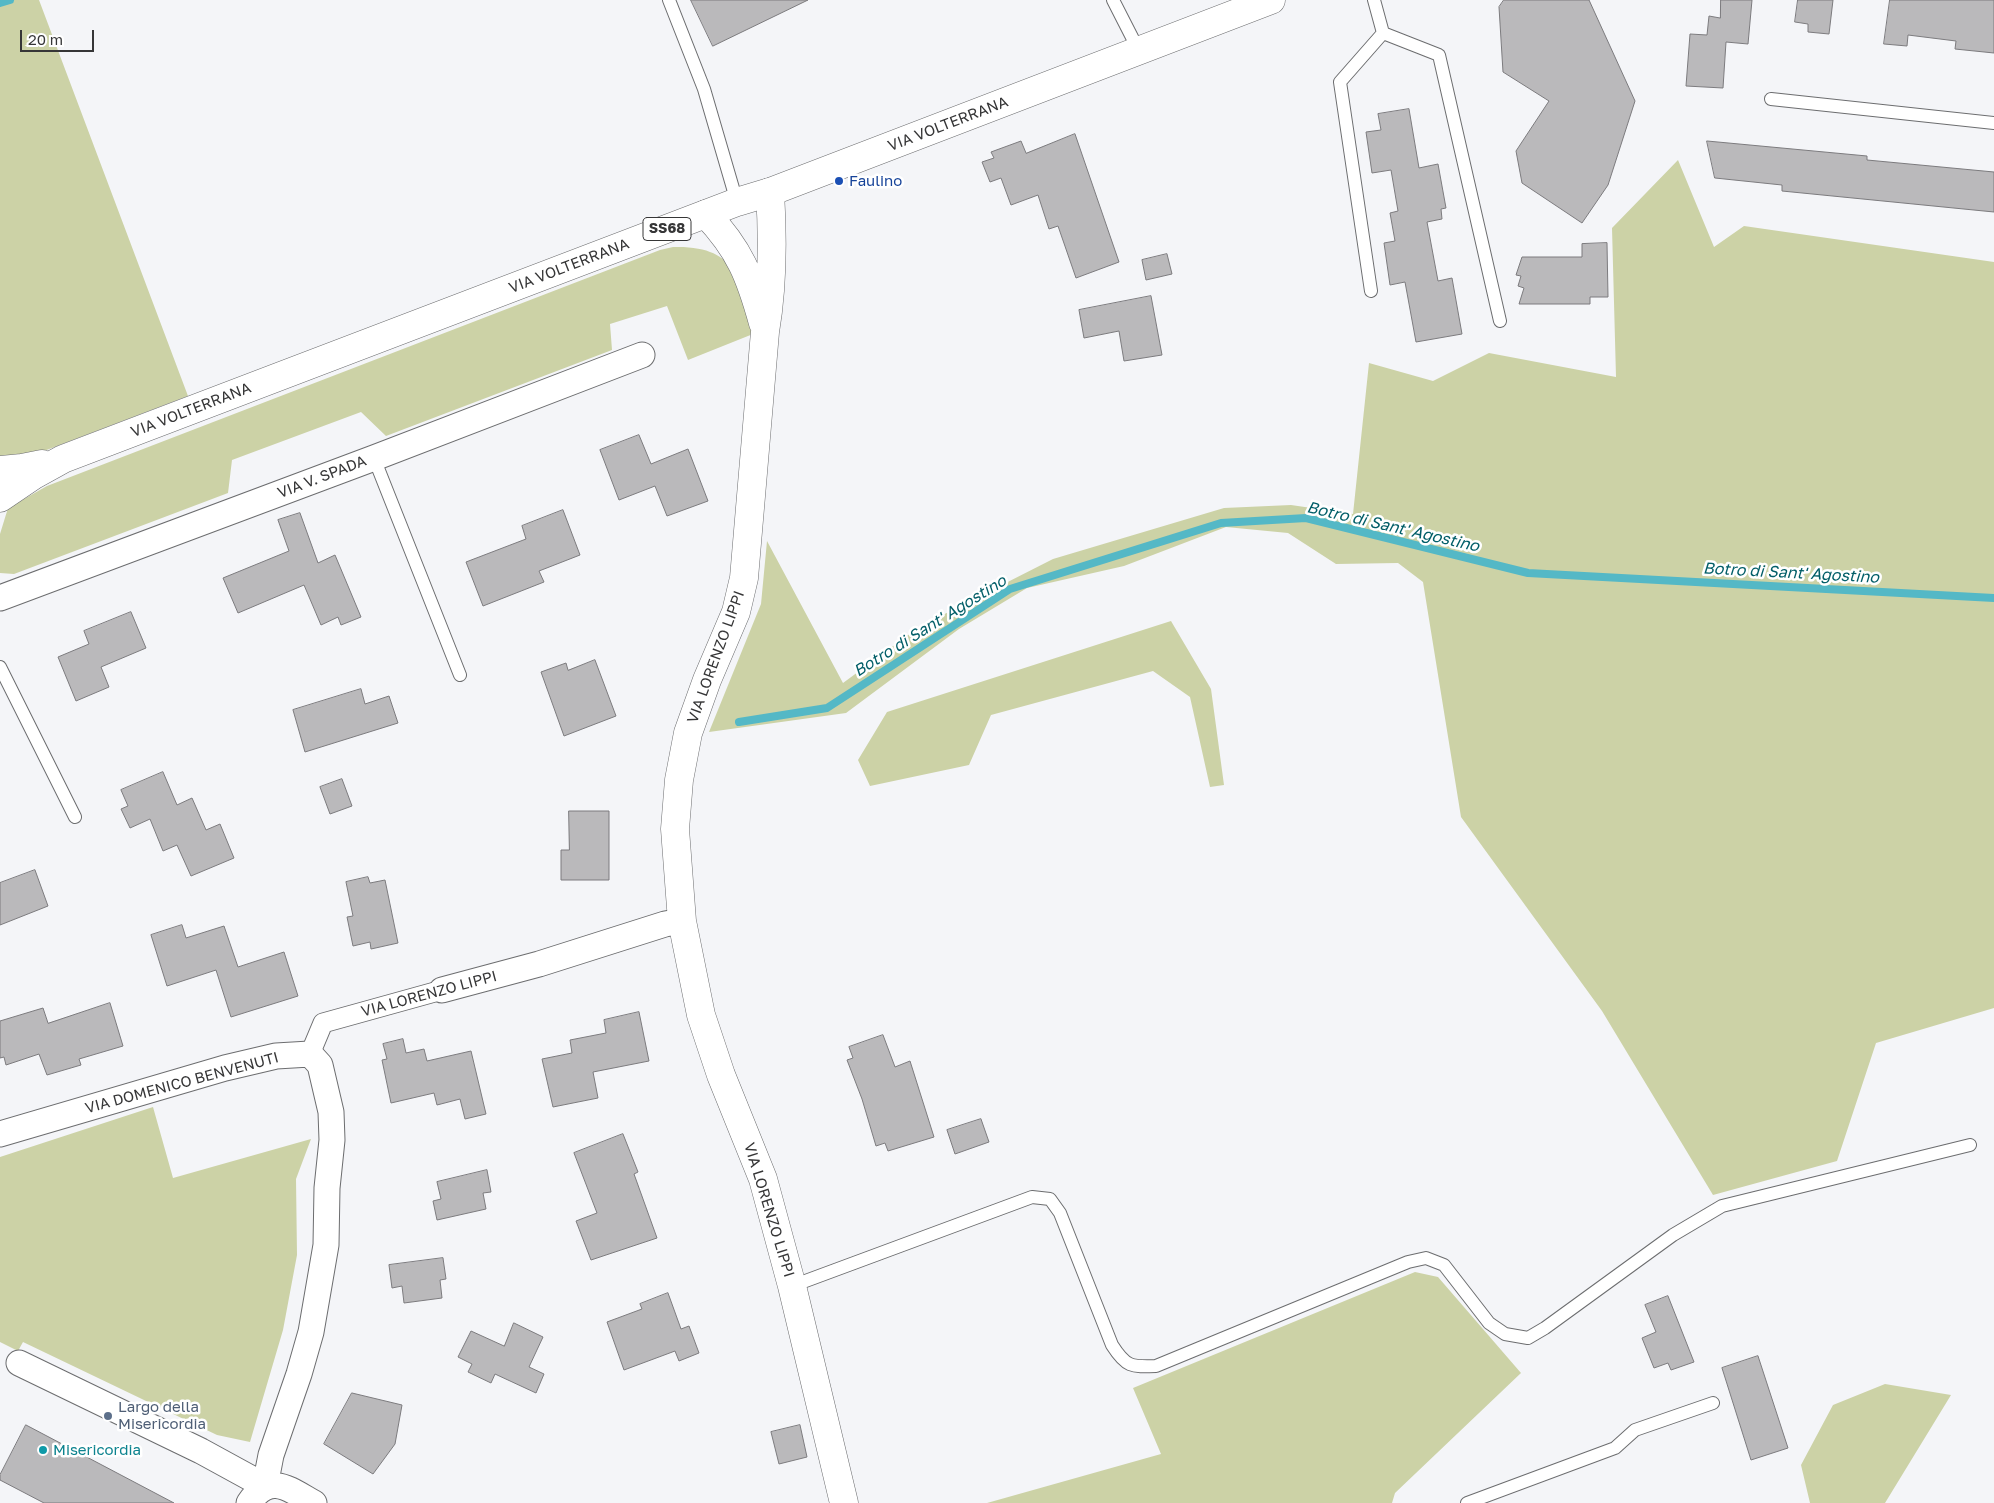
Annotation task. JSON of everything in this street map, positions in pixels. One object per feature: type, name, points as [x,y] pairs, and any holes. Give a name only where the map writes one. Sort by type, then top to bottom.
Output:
[{"type":"street","name":"VIA VOLTERRANA","points":[[0,498],[34,475],[64,459],[1271,0]]},
{"type":"street","name":"VIA LORENZO LIPPI","points":[[770,192],[772,242],[771,296],[765,332],[744,578],[736,612],[707,680],[688,734],[678,780],[675,829],[682,922],[701,1015],[721,1074],[763,1180],[792,1286],[844,1503]]},
{"type":"street","name":"VIA LORENZO LIPPI","points":[[706,214],[735,248],[743,264],[755,296],[765,332]]},
{"type":"street","name":"VIA V. SPADA","points":[[0,598],[642,355]]},
{"type":"street","name":"VIA VOLTERRANA","points":[[0,470],[22,468],[64,459]]},
{"type":"street","name":"VIA LORENZO LIPPI","points":[[310,1054],[323,1023],[539,964],[665,924],[682,922]]},
{"type":"street","name":"VIA DOMENICO BENVENUTI","points":[[0,1134],[225,1068],[276,1056],[310,1054]]},
{"type":"street","points":[[257,1495],[299,1374],[311,1332],[326,1251],[327,1188],[332,1140],[331,1112],[323,1071],[318,1060],[310,1054]]},
{"type":"street","points":[[19,1363],[201,1450],[257,1495]]},
{"type":"street","points":[[257,1495],[273,1485],[284,1487],[314,1503]]},
{"type":"lane","points":[[669,0],[704,89],[737,202]]},
{"type":"lane","points":[[1113,0],[1140,51]]},
{"type":"lane","points":[[1374,0],[1383,33]]},
{"type":"lane","points":[[1371,291],[1340,82],[1383,33]]},
{"type":"lane","points":[[1383,33],[1439,55],[1500,321]]},
{"type":"lane","points":[[1771,100],[1994,123]]},
{"type":"lane","points":[[374,458],[460,676]]},
{"type":"lane","points":[[0,667],[75,817]]},
{"type":"lane","points":[[792,1286],[1032,1197],[1050,1199],[1060,1213],[1112,1345],[1120,1357],[1134,1367],[1156,1366],[1408,1262],[1426,1258],[1444,1265],[1488,1323],[1505,1334],[1528,1338],[1545,1328],[1673,1235],[1722,1206],[1970,1145]]},
{"type":"lane","points":[[1467,1503],[1615,1448],[1635,1430],[1712,1403]]},
{"type":"green space","points":[[0,0],[39,0],[188,396],[23,459],[0,458]]},
{"type":"green space","points":[[1678,160],[1714,247],[1744,226],[1994,262],[1994,1008],[1876,1043],[1837,1161],[1713,1195],[1602,1011],[1461,817],[1423,582],[1398,563],[1336,564],[1288,533],[1226,527],[1124,566],[1027,588],[959,629],[846,713],[709,732],[761,604],[767,541],[843,683],[919,627],[1053,559],[1224,508],[1291,505],[1353,514],[1369,363],[1433,381],[1489,353],[1616,377],[1612,228]]},
{"type":"green space","points":[[673,247],[695,248],[711,252],[724,260],[733,270],[740,283],[753,334],[688,360],[667,306],[610,324],[612,350],[386,436],[361,412],[232,460],[228,493],[14,574],[0,573],[0,534],[8,508],[47,486],[660,250]]},
{"type":"green space","points":[[1171,621],[1211,689],[1224,785],[1210,787],[1190,697],[1153,671],[991,715],[969,765],[870,786],[858,760],[887,712]]},
{"type":"green space","points":[[153,1107],[173,1178],[311,1139],[296,1179],[297,1255],[283,1330],[250,1442],[217,1435],[23,1342],[18,1351],[0,1342],[0,1157]]},
{"type":"green space","points":[[1415,1272],[1438,1277],[1521,1373],[1395,1493],[1392,1503],[987,1503],[1161,1454],[1133,1388]]},
{"type":"green space","points":[[1885,1384],[1951,1395],[1885,1503],[1810,1503],[1801,1465],[1833,1405]]},
{"type":"building","points":[[691,0],[808,0],[713,46]]},
{"type":"building","points":[[1504,0],[1589,0],[1635,101],[1608,185],[1582,223],[1522,183],[1516,151],[1549,101],[1503,72],[1499,7]]},
{"type":"building","points":[[1721,0],[1752,0],[1748,44],[1726,42],[1723,88],[1686,86],[1690,34],[1707,35],[1709,16],[1720,18]]},
{"type":"building","points":[[1798,0],[1833,0],[1829,34],[1808,32],[1808,24],[1795,22]]},
{"type":"building","points":[[1890,0],[1994,0],[1994,53],[1955,49],[1956,41],[1908,35],[1907,46],[1884,44]]},
{"type":"building","points":[[1409,109],[1419,168],[1438,164],[1446,208],[1441,209],[1442,219],[1427,222],[1438,281],[1452,278],[1462,334],[1416,342],[1405,282],[1390,285],[1384,243],[1395,241],[1390,213],[1398,211],[1391,170],[1372,173],[1366,132],[1381,130],[1378,114]]},
{"type":"building","points":[[1075,134],[1119,262],[1076,278],[1058,226],[1049,229],[1038,195],[1011,205],[1001,178],[990,182],[982,162],[994,158],[991,152],[1021,141],[1026,153]]},
{"type":"building","points":[[1707,141],[1867,156],[1867,160],[1994,172],[1994,212],[1782,191],[1782,185],[1715,178]]},
{"type":"building","points":[[1607,243],[1608,297],[1590,297],[1590,304],[1519,304],[1524,288],[1518,286],[1521,276],[1516,275],[1522,257],[1582,257],[1582,244]]},
{"type":"building","points":[[1167,254],[1172,274],[1146,280],[1142,260]]},
{"type":"building","points":[[1151,296],[1162,355],[1124,361],[1119,331],[1084,338],[1079,310]]},
{"type":"building","points":[[639,435],[651,464],[688,449],[708,501],[667,516],[655,486],[619,500],[600,450]]},
{"type":"building","points":[[563,510],[580,555],[539,571],[544,582],[483,606],[466,562],[526,539],[522,526]]},
{"type":"building","points":[[300,513],[318,563],[335,555],[361,617],[341,625],[338,617],[321,625],[304,585],[238,613],[223,578],[289,551],[278,520]]},
{"type":"building","points":[[131,612],[146,648],[101,667],[109,687],[76,701],[58,657],[89,644],[84,631]]},
{"type":"building","points":[[595,660],[616,716],[564,736],[541,672],[566,663],[568,670]]},
{"type":"building","points":[[361,689],[365,704],[389,696],[398,723],[305,752],[293,710]]},
{"type":"building","points":[[163,772],[177,805],[192,798],[206,830],[220,824],[234,858],[191,876],[177,845],[163,851],[150,819],[130,828],[121,809],[128,806],[121,790]]},
{"type":"building","points":[[342,779],[352,806],[330,814],[320,787]]},
{"type":"building","points":[[569,811],[609,811],[609,880],[561,880],[561,850],[569,850]]},
{"type":"building","points":[[35,870],[48,906],[0,925],[0,883]]},
{"type":"building","points":[[368,877],[370,883],[385,880],[398,943],[371,949],[370,942],[353,946],[347,917],[353,916],[346,882]]},
{"type":"building","points":[[182,925],[186,938],[224,926],[238,967],[284,952],[298,996],[231,1017],[216,970],[167,986],[151,935]]},
{"type":"building","points":[[110,1003],[123,1046],[79,1059],[81,1065],[47,1075],[39,1054],[6,1065],[4,1057],[0,1058],[0,1021],[43,1008],[48,1023]]},
{"type":"building","points":[[639,1012],[649,1061],[593,1072],[598,1098],[553,1107],[542,1059],[572,1053],[570,1040],[606,1033],[604,1020]]},
{"type":"building","points":[[883,1035],[895,1067],[910,1061],[934,1137],[888,1151],[885,1143],[876,1146],[862,1099],[847,1060],[853,1058],[849,1047]]},
{"type":"building","points":[[403,1039],[406,1053],[424,1049],[427,1061],[471,1051],[486,1114],[465,1119],[460,1099],[437,1105],[434,1093],[391,1103],[382,1060],[387,1059],[383,1044]]},
{"type":"building","points":[[981,1119],[989,1142],[955,1154],[947,1130]]},
{"type":"building","points":[[623,1134],[638,1172],[634,1174],[657,1238],[591,1260],[576,1221],[597,1213],[574,1153]]},
{"type":"building","points":[[487,1170],[491,1192],[483,1193],[486,1209],[437,1220],[433,1201],[441,1199],[437,1182]]},
{"type":"building","points":[[443,1258],[446,1279],[440,1280],[442,1298],[404,1303],[402,1286],[392,1288],[389,1265]]},
{"type":"building","points":[[668,1293],[681,1329],[689,1326],[699,1353],[679,1361],[675,1351],[624,1370],[607,1322],[642,1309],[640,1304]]},
{"type":"building","points":[[1668,1296],[1694,1362],[1671,1370],[1668,1363],[1654,1368],[1642,1338],[1656,1332],[1645,1305]]},
{"type":"building","points":[[514,1323],[543,1337],[529,1367],[544,1374],[536,1393],[495,1374],[491,1383],[468,1372],[472,1364],[458,1357],[471,1331],[504,1346]]},
{"type":"building","points":[[1758,1356],[1788,1448],[1751,1460],[1722,1368]]},
{"type":"building","points":[[352,1393],[402,1405],[395,1444],[373,1474],[324,1444]]},
{"type":"building","name":"Misericordia","points":[[26,1425],[174,1503],[44,1503],[0,1480],[0,1475]]},
{"type":"building","points":[[800,1425],[807,1457],[779,1464],[771,1432]]},
{"type":"waterway","points":[[0,3],[10,0]]},
{"type":"waterway","name":"Botro di Sant' Agostino","points":[[739,722],[827,708],[1010,589],[1221,523],[1306,518],[1528,573],[1994,598]]},
{"type":"place","name":"Faulino","points":[[839,181]]},
{"type":"place","name":"Largo della Misericordia","points":[[108,1416]]},
{"type":"place","name":"Misericordia","points":[[43,1450]]}]
